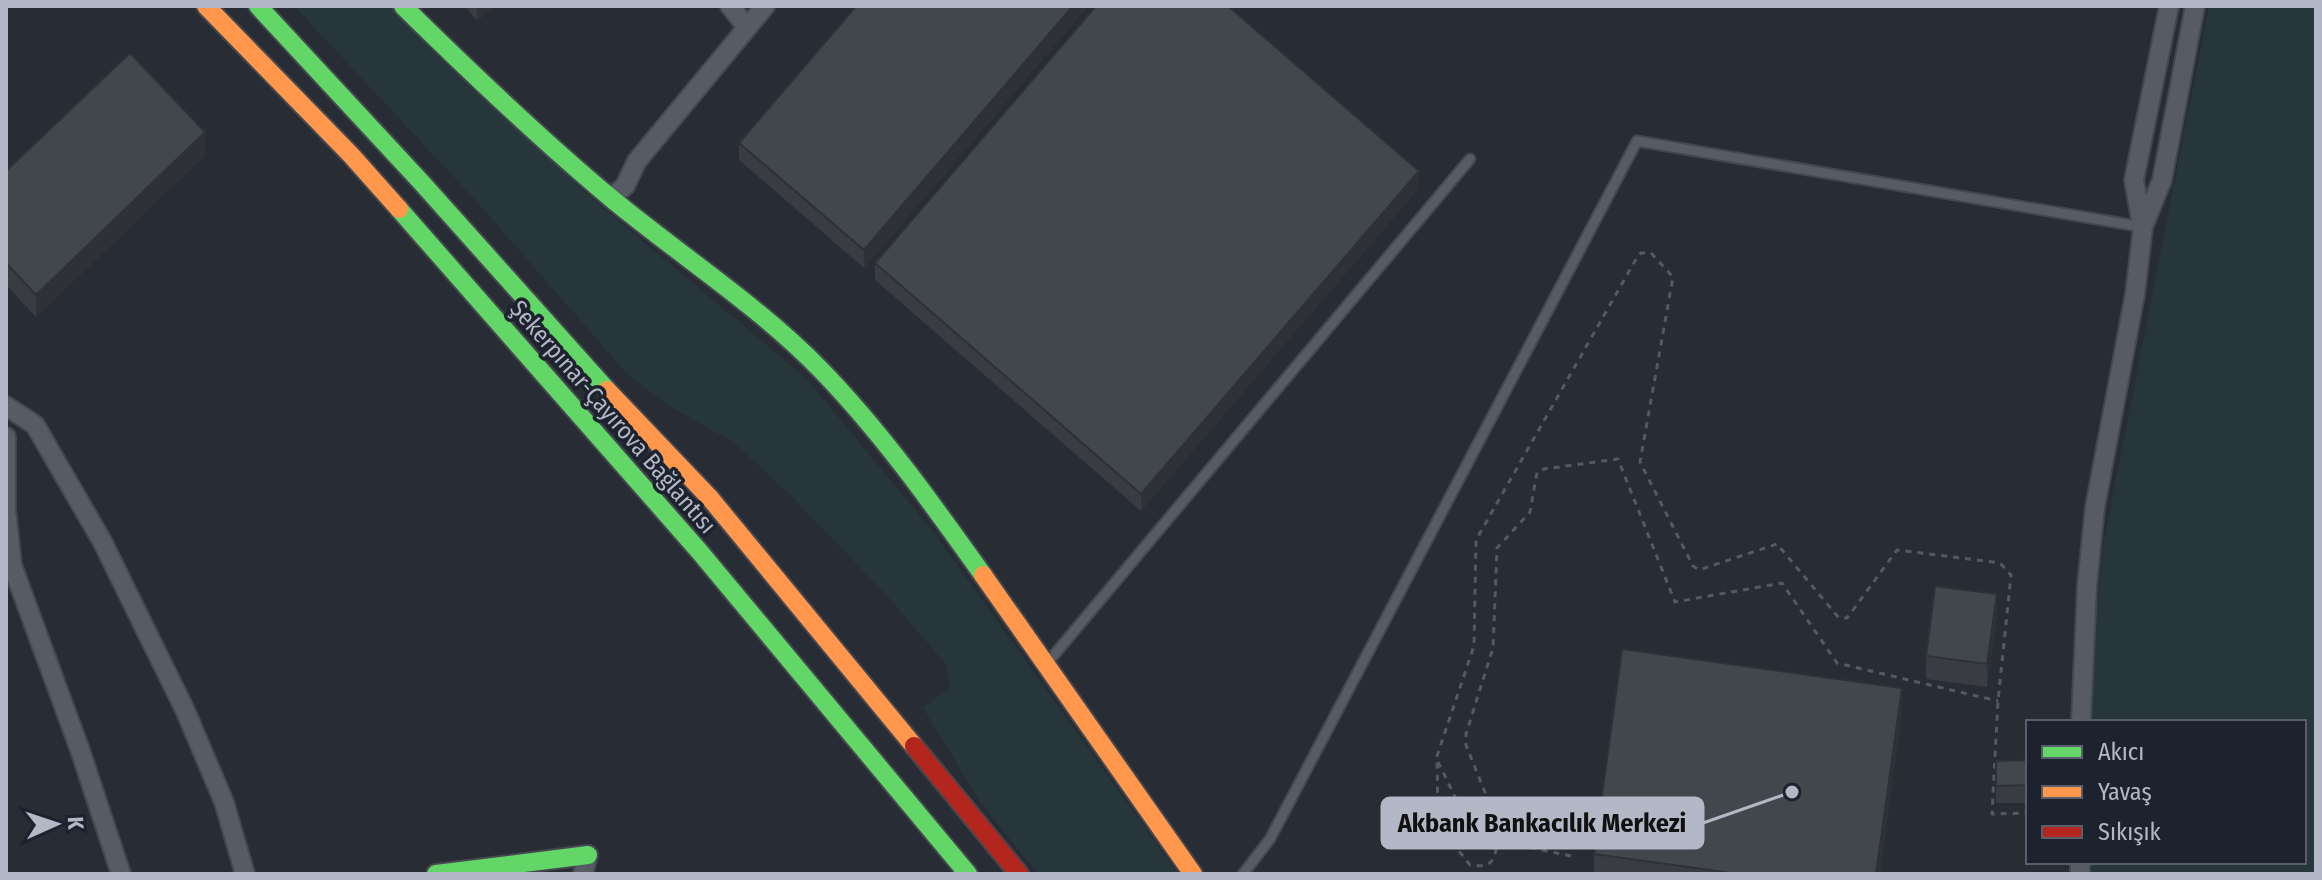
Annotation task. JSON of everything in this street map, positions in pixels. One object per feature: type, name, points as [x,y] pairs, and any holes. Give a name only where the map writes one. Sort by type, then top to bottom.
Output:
[{"type":"main road","name":"Şekerpınar-Çayırova Bağlantısı","points":[[206,6],[351,155],[596,433],[719,575],[968,874]]},
{"type":"main road","name":"Şekerpınar-Çayırova Bağlantısı","points":[[258,6],[605,388],[710,498],[1019,874]]},
{"type":"main road","points":[[403,6],[469,71],[611,198],[784,334],[824,373],[914,479],[1193,874]]},
{"type":"main road","points":[[436,874],[588,855]]},
{"type":"street","points":[[730,6],[746,26]]},
{"type":"street","points":[[611,198],[625,186],[637,161],[765,6]]},
{"type":"street","points":[[2143,227],[2134,180],[2169,6]]},
{"type":"street","points":[[2081,720],[2087,586],[2095,507],[2135,294],[2143,227],[2162,180],[2195,6]]},
{"type":"street","points":[[6,406],[35,425],[102,541],[185,710],[224,802],[245,874]]},
{"type":"street","points":[[6,437],[9,568],[80,750],[121,874]]},
{"type":"street","points":[[583,874],[588,855]]},
{"type":"lane","points":[[1243,874],[1270,839],[1637,141],[2143,227]]},
{"type":"lane","points":[[1047,664],[1470,159]]},
{"type":"path","points":[[1438,762],[1459,805],[1484,823],[1497,842],[1496,855],[1483,867],[1470,865],[1438,824],[1437,756],[1474,646],[1476,540],[1635,261],[1641,253],[1651,253],[1673,277],[1640,462],[1693,566],[1699,570],[1777,544],[1839,618],[1847,618],[1897,550],[2000,563],[2011,575],[1998,701],[1992,814],[2026,813]]},
{"type":"path","points":[[1571,856],[1505,842],[1466,745],[1466,734],[1493,648],[1497,548],[1530,512],[1537,472],[1544,469],[1618,459],[1675,602],[1782,583],[1837,663],[1998,701]]},
{"type":"shaded area","points":[[294,6],[394,6],[588,195],[806,378],[936,535],[1178,874],[1038,874],[980,802],[923,708],[950,687],[946,665],[931,647],[888,597],[791,496],[733,442],[669,406],[628,375],[477,202]]},
{"type":"shaded area","points":[[2209,6],[2316,6],[2316,874],[2089,874],[2089,864],[2306,864],[2306,720],[2090,720],[2091,668],[2103,545]]},
{"type":"building","points":[[856,6],[1073,6],[864,250],[739,143]]},
{"type":"building","points":[[1096,6],[1228,6],[1419,171],[1141,494],[875,263]]},
{"type":"building","points":[[130,53],[205,132],[36,295],[6,263],[6,171]]},
{"type":"building","points":[[1935,586],[1997,594],[1987,664],[1926,656]]},
{"type":"building","points":[[1622,649],[1902,688],[1876,874],[1738,874],[1594,854]]},
{"type":"building","points":[[2026,760],[2026,785],[1996,786],[1996,761]]},
{"type":"traffic: fast","points":[[258,6],[607,390]]},
{"type":"traffic: fast","points":[[403,6],[585,176],[798,347],[886,444],[983,575]]},
{"type":"traffic: fast","points":[[399,209],[699,551],[968,874]]},
{"type":"traffic: fast","points":[[436,874],[588,855]]},
{"type":"traffic: slow","points":[[206,6],[351,155],[399,209]]},
{"type":"traffic: slow","points":[[607,390],[710,498],[914,746]]},
{"type":"traffic: slow","points":[[983,575],[1193,874]]},
{"type":"traffic: jam","points":[[914,746],[1019,874]]},
{"type":"place","name":"Akbank Bankacılık Merkezi","points":[[1792,792]]}]
